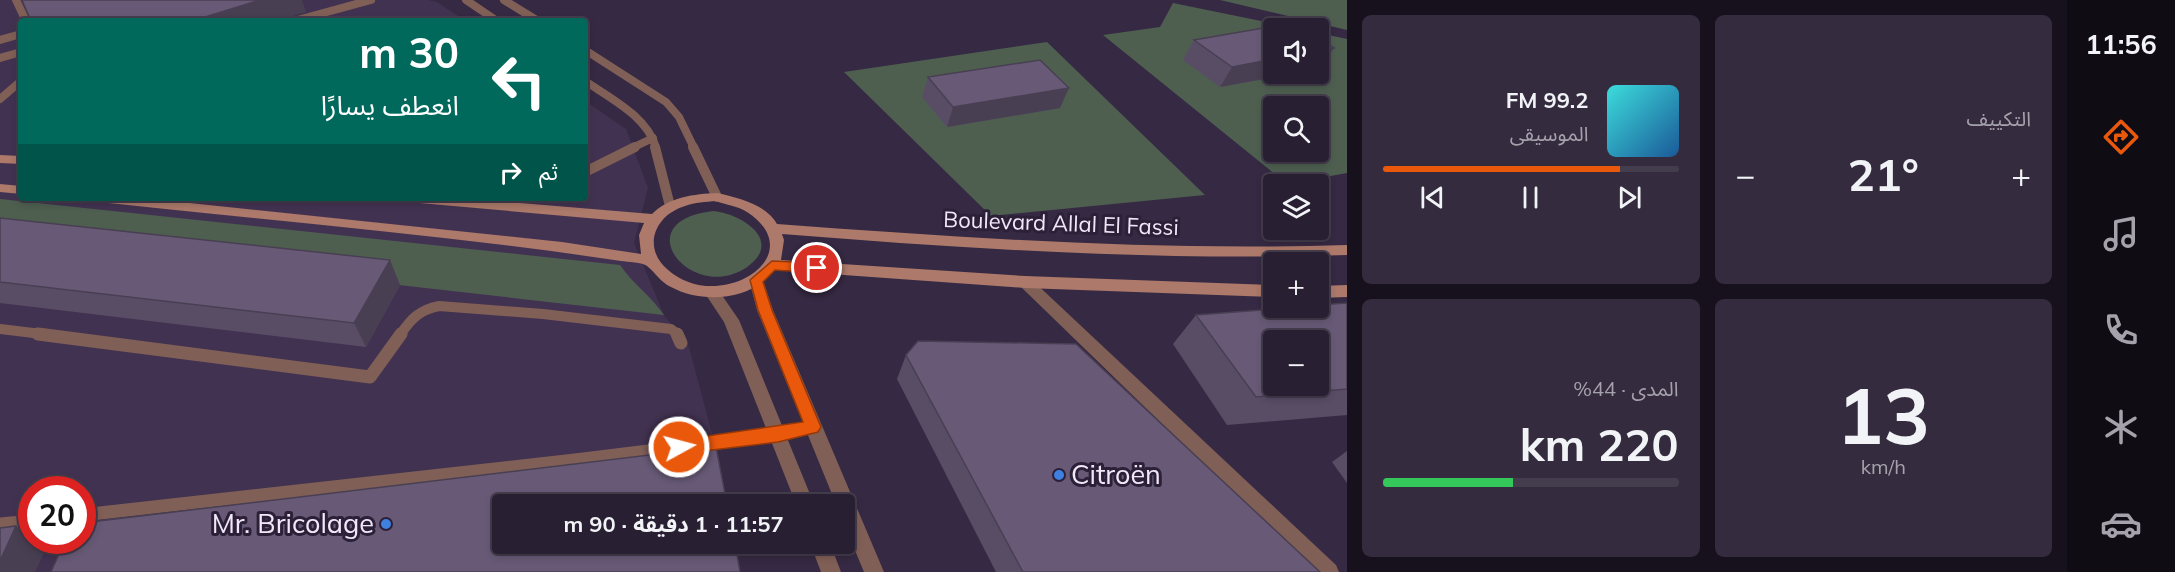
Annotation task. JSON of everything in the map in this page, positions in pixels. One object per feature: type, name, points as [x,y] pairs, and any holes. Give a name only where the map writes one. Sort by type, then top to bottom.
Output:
[{"type":"main road","points":[[3,159],[18,160]]},
{"type":"main road","points":[[0,188],[18,190]]},
{"type":"main road","points":[[717,197],[751,207],[765,217],[774,229],[778,241],[778,253],[772,265],[756,280],[736,289],[712,292],[691,289],[673,282],[658,272],[649,260],[645,246],[646,232],[654,219],[670,206],[700,198],[717,197]]},
{"type":"main road","points":[[127,201],[562,247],[649,260]]},
{"type":"main road","points":[[449,201],[654,219]]},
{"type":"main road","name":"Boulevard Allal El Fassi","points":[[774,229],[956,242],[1110,249],[1235,252],[1347,250]]},
{"type":"main road","points":[[772,265],[1025,282],[1263,291]]},
{"type":"main road","points":[[1329,292],[1347,291]]},
{"type":"street","points":[[756,280],[765,310],[874,572]]},
{"type":"street","points":[[1025,282],[1329,572]]},
{"type":"street","points":[[712,292],[731,320],[801,494]]},
{"type":"street","points":[[824,554],[831,572]]},
{"type":"lane","points":[[16,0],[25,18]]},
{"type":"lane","points":[[305,18],[370,0]]},
{"type":"lane","points":[[466,0],[493,18]]},
{"type":"lane","points":[[504,0],[533,18]]},
{"type":"lane","points":[[0,40],[18,35]]},
{"type":"lane","points":[[588,52],[666,102],[679,117],[717,197]]},
{"type":"lane","points":[[0,58],[18,53]]},
{"type":"lane","points":[[588,83],[632,114],[653,138],[670,206]]},
{"type":"lane","points":[[0,99],[18,84]]},
{"type":"lane","points":[[588,170],[653,138]]},
{"type":"lane","points":[[3,159],[18,156]]},
{"type":"lane","points":[[0,328],[370,377],[412,318],[424,309],[439,306],[543,314],[671,329],[677,333],[681,343]]},
{"type":"lane","points":[[96,513],[778,435],[813,427]]},
{"type":"lane","points":[[0,524],[18,522]]},
{"type":"shaded area","points":[[0,0],[429,0],[437,2],[461,18],[18,18],[18,201],[588,201],[588,103],[626,129],[648,188],[634,243],[664,315],[689,347],[718,456],[547,494],[492,494],[492,554],[590,554],[734,572],[0,572]]},
{"type":"green space","points":[[1220,0],[1347,0],[1347,30],[1329,26],[1329,18],[1296,18]]},
{"type":"green space","points":[[1173,3],[1263,21],[1263,84],[1329,84],[1329,35],[1347,39],[1347,173],[1329,176],[1329,174],[1275,174],[1103,35],[1160,27]]},
{"type":"green space","points":[[1047,42],[1205,195],[991,216],[844,72]]},
{"type":"green space","points":[[0,199],[620,265],[664,315],[0,240]]},
{"type":"green space","points":[[714,211],[738,218],[748,224],[761,240],[761,250],[756,259],[744,269],[723,276],[704,275],[687,268],[675,256],[670,242],[673,228],[687,217]]},
{"type":"building","points":[[22,0],[260,0],[202,18],[30,18]]},
{"type":"building","points":[[1263,28],[1263,61],[1232,67],[1194,40]]},
{"type":"building","points":[[1040,60],[1069,88],[953,107],[928,77]]},
{"type":"building","points":[[0,218],[390,260],[354,323],[0,282]]},
{"type":"building","points":[[1347,303],[1347,389],[1329,391],[1329,330],[1263,330],[1263,396],[1267,396],[1256,397],[1196,315],[1263,310],[1263,318],[1329,318],[1329,304]]},
{"type":"building","name":"Citroën","points":[[918,341],[1076,344],[1320,572],[1023,572],[906,355]]},
{"type":"building","name":"Mr. Bricolage","points":[[716,447],[725,494],[492,494],[492,554],[737,554],[740,572],[51,572],[59,554],[96,554],[96,521]]},
{"type":"building","points":[[16,526],[0,561],[0,528]]},
{"type":"place","name":"Citroën","points":[[1059,475]]},
{"type":"place","name":"Mr. Bricolage","points":[[386,524]]},
{"type":"route","points":[[679,447],[778,435],[813,427],[765,310],[756,280],[772,265],[817,268]]}]
